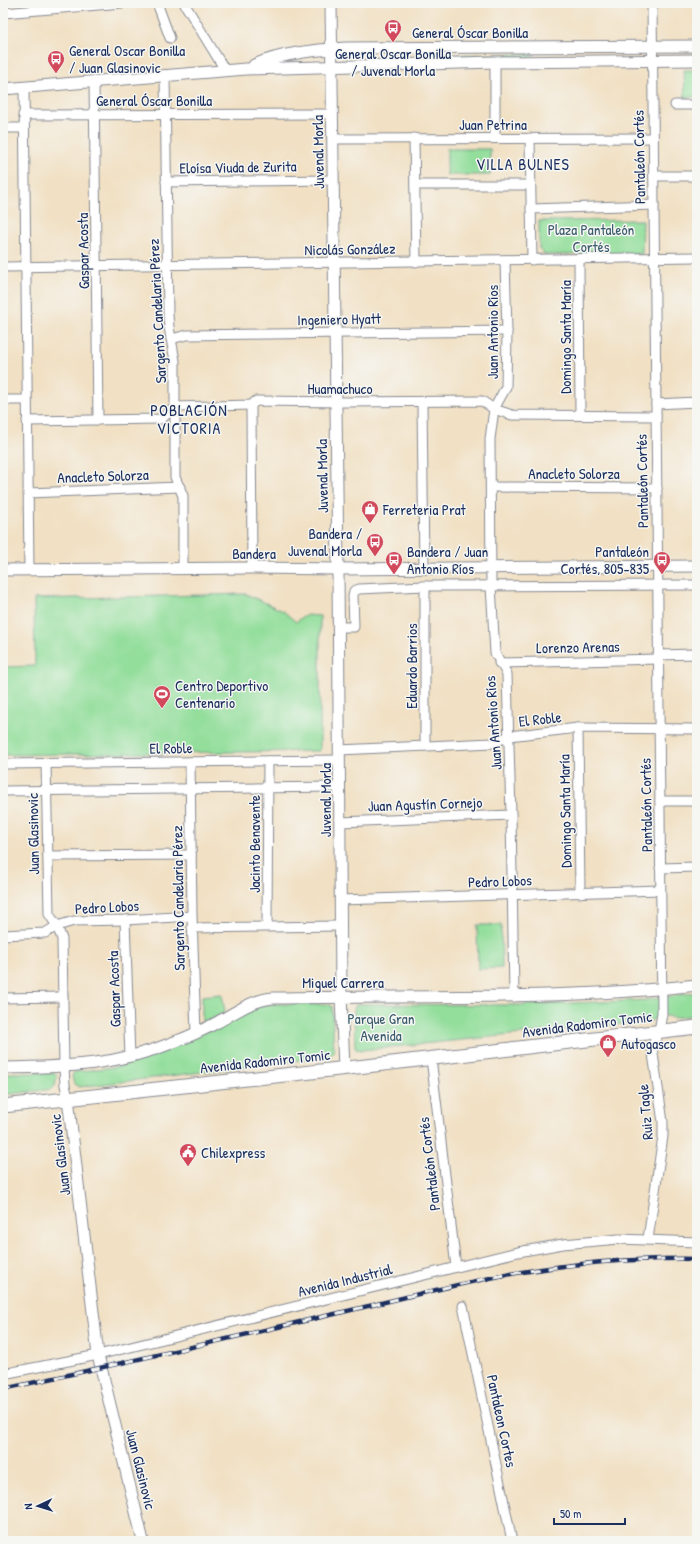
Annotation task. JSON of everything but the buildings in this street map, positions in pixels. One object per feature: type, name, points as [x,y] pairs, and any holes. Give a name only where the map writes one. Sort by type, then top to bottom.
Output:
[{"type":"main road","name":"Avenida Radomiro Tomic","points":[[3,1106],[697,1027]]},
{"type":"street","points":[[3,13],[122,3]]},
{"type":"street","points":[[157,3],[170,38]]},
{"type":"street","points":[[195,3],[185,5],[225,70]]},
{"type":"street","name":"Juvenal Morla","points":[[331,3],[338,569],[340,926],[344,1068]]},
{"type":"street","name":"Pantaleón Cortés","points":[[652,3],[662,1014],[659,1031]]},
{"type":"street","name":"General Óscar Bonilla","points":[[246,69],[284,56],[317,49],[331,48],[697,46]]},
{"type":"street","name":"General Óscar Bonilla","points":[[3,89],[246,69],[495,62],[697,60]]},
{"type":"street","points":[[494,138],[495,62]]},
{"type":"street","name":"Sargento Candelaria Pérez","points":[[165,75],[168,315],[175,360],[175,477],[183,496],[183,568]]},
{"type":"street","name":"Gaspar Acosta","points":[[94,81],[98,420]]},
{"type":"street","points":[[24,87],[29,570]]},
{"type":"street","points":[[675,105],[697,105]]},
{"type":"street","name":"General Óscar Bonilla","points":[[24,115],[332,114]]},
{"type":"street","points":[[3,128],[24,128]]},
{"type":"street","points":[[414,138],[416,262]]},
{"type":"street","points":[[530,138],[532,260]]},
{"type":"street","name":"Juan Petrina","points":[[333,139],[653,138]]},
{"type":"street","points":[[654,176],[697,176]]},
{"type":"street","name":"Eloísa Viuda de Zurita","points":[[166,182],[333,180]]},
{"type":"street","points":[[415,185],[530,185]]},
{"type":"street","points":[[531,208],[654,206]]},
{"type":"street","name":"Nicolás González","points":[[3,267],[167,266],[697,257]]},
{"type":"street","name":"Domingo Santa María","points":[[578,259],[580,415]]},
{"type":"street","name":"Juan Antonio Ríos","points":[[506,261],[506,387],[494,409],[490,439],[491,586],[495,653],[507,674],[514,997]]},
{"type":"street","name":"Ingeniero Hyatt","points":[[171,338],[187,336],[507,331]]},
{"type":"street","points":[[3,400],[27,400]]},
{"type":"street","name":"Huamachuco","points":[[175,407],[251,405],[256,401],[482,401],[494,409],[512,415],[656,416]]},
{"type":"street","points":[[422,402],[424,568]]},
{"type":"street","points":[[656,404],[697,402]]},
{"type":"street","points":[[251,405],[252,568]]},
{"type":"street","points":[[27,421],[161,419],[175,407]]},
{"type":"street","name":"Anacleto Solorza","points":[[28,493],[180,487]]},
{"type":"street","name":"Anacleto Solorza","points":[[491,487],[657,488]]},
{"type":"street","name":"Bandera","points":[[3,570],[697,566]]},
{"type":"street","points":[[338,628],[354,627],[354,591],[359,589],[425,586],[697,585]]},
{"type":"street","name":"Eduardo Barrios","points":[[425,586],[425,746]]},
{"type":"street","name":"Lorenzo Arenas","points":[[500,663],[658,657],[697,654]]},
{"type":"street","name":"Domingo Santa María","points":[[578,728],[580,893]]},
{"type":"street","name":"El Roble","points":[[3,764],[268,761],[425,746],[493,743],[509,736],[578,728],[697,729]]},
{"type":"street","name":"Jacinto Benavente","points":[[267,926],[268,761]]},
{"type":"street","name":"Sargento Candelaria Pérez","points":[[190,762],[192,928],[196,1033]]},
{"type":"street","name":"Juan Glasinovic","points":[[46,763],[49,914],[58,926],[62,939],[65,1085],[68,1098],[98,1355],[143,1541]]},
{"type":"street","points":[[3,791],[339,787]]},
{"type":"street","points":[[660,801],[697,801]]},
{"type":"street","name":"Juan Agustín Cornejo","points":[[340,822],[511,815]]},
{"type":"street","points":[[48,856],[191,855]]},
{"type":"street","points":[[660,868],[697,867]]},
{"type":"street","name":"Pedro Lobos","points":[[340,900],[660,890]]},
{"type":"street","name":"Pedro Lobos","points":[[3,935],[45,933],[58,926],[74,921],[192,916]]},
{"type":"street","name":"Gaspar Acosta","points":[[125,920],[130,1057]]},
{"type":"street","points":[[192,928],[340,926]]},
{"type":"street","name":"Miguel Carrera","points":[[3,1068],[64,1067],[102,1063],[130,1057],[161,1048],[196,1033],[247,1005],[259,1000],[273,998],[341,996],[514,997],[661,989],[697,985]]},
{"type":"street","points":[[3,998],[63,996]]},
{"type":"street","name":"Ruiz Tagle","points":[[648,1240],[663,1136],[663,1122],[652,1053],[652,1045],[659,1031]]},
{"type":"street","name":"Pantaleón Cortés","points":[[431,1058],[456,1266]]},
{"type":"street","name":"Avenida Industrial","points":[[3,1374],[98,1355],[518,1252],[563,1244],[619,1239],[697,1242]]},
{"type":"street","name":"Pantaleon Cortes","points":[[463,1306],[512,1541]]},
{"type":"green space","points":[[536,54],[529,58],[452,60],[453,55]]},
{"type":"green space","points":[[684,70],[697,70],[697,97],[685,97]]},
{"type":"green space","points":[[447,149],[490,149],[490,175],[447,175]]},
{"type":"green space","name":"Plaza Pantaleón Cortés","points":[[643,220],[642,254],[545,255],[539,249],[539,221]]},
{"type":"green space","name":"Centro Deportivo Centenario","points":[[246,594],[283,611],[296,622],[305,615],[320,616],[320,751],[3,755],[3,667],[35,666],[34,599]]},
{"type":"green space","points":[[477,925],[501,925],[502,968],[478,969]]},
{"type":"green space","name":"Parque Gran Avenida","points":[[697,992],[697,1015],[672,1018],[661,1016],[651,1021],[362,1050],[356,1049],[355,1047],[354,1010],[355,1006],[358,1004],[520,1005],[646,1000]]},
{"type":"green space","points":[[222,994],[225,1012],[205,1023],[202,1021],[202,996]]},
{"type":"green space","name":"Parque Gran Avenida","points":[[273,1004],[327,1004],[332,1006],[334,1051],[332,1054],[326,1057],[79,1087],[74,1084],[72,1076],[74,1072],[121,1066],[155,1055],[261,1006]]},
{"type":"green space","points":[[3,1073],[55,1073],[57,1075],[55,1086],[52,1089],[3,1095]]},
{"type":"railway","points":[[3,1389],[494,1277],[539,1269],[606,1262],[652,1259],[697,1259]]},
{"type":"place","name":"General Oscar Bonilla / Juvenal Morla","points":[[393,43]]},
{"type":"place","name":"General Oscar Bonilla / Juan Glasinovic","points":[[56,74]]},
{"type":"place","name":"Ferreteria Prat","points":[[370,524]]},
{"type":"place","name":"Bandera / Juvenal Morla","points":[[375,557]]},
{"type":"place","name":"Bandera / Juan Antonio Ríos","points":[[394,575]]},
{"type":"place","name":"Pantaleón Cortés, 805-835","points":[[662,575]]},
{"type":"place","name":"Centro Deportivo Centenario","points":[[162,709]]},
{"type":"place","name":"Autogasco","points":[[608,1058]]},
{"type":"place","name":"Chilexpress","points":[[188,1167]]},
{"type":"district","name":"VILLA BULNES","points":[[523,164]]},
{"type":"district","name":"POBLACIÓN VICTORIA","points":[[189,419]]}]
